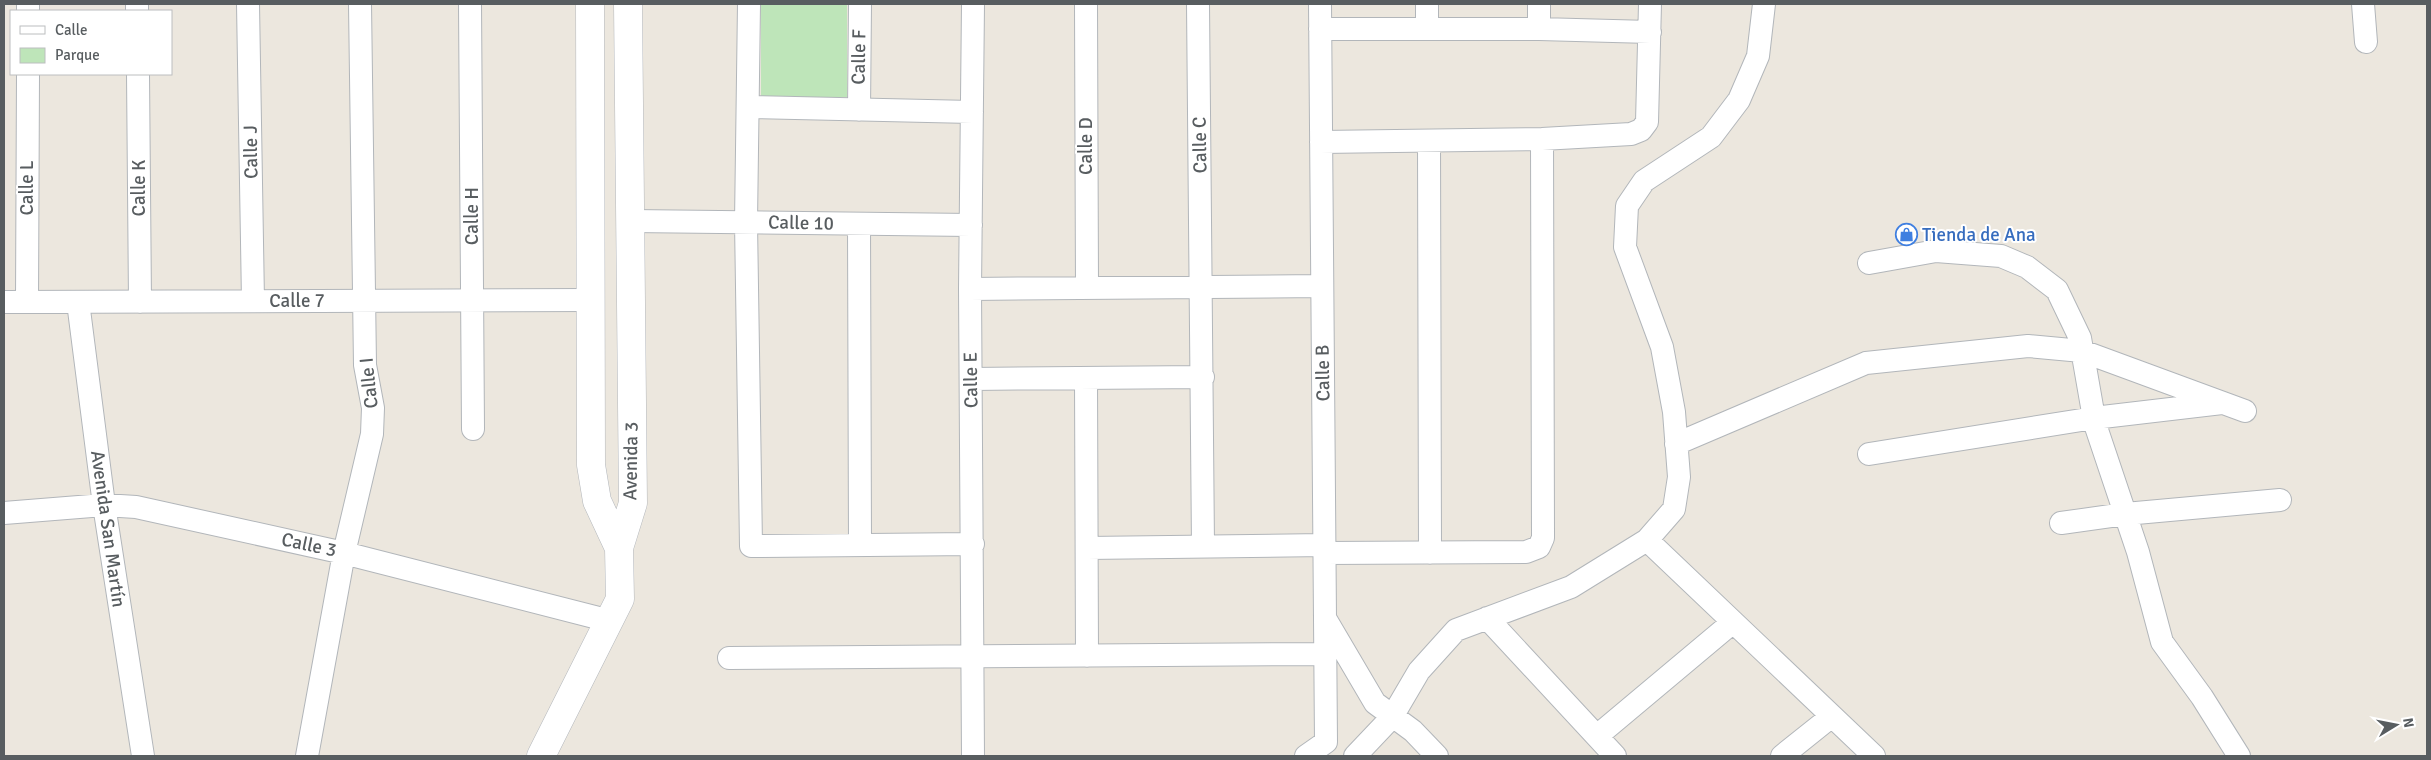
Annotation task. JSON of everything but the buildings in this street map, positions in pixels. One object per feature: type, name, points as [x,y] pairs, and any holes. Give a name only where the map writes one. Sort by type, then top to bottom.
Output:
[{"type":"street","name":"Calle J","points":[[248,4],[253,301]]},
{"type":"street","name":"Calle I","points":[[307,756],[344,553],[372,434],[373,408],[365,365],[360,4]]},
{"type":"street","name":"Calle H","points":[[470,4],[473,429]]},
{"type":"street","name":"Avenida 3","points":[[590,4],[591,465],[598,500],[619,548]]},
{"type":"street","name":"Avenida 3","points":[[619,548],[633,503],[628,4]]},
{"type":"street","points":[[749,4],[746,222],[751,546],[973,544]]},
{"type":"street","name":"Calle F","points":[[859,110],[860,4]]},
{"type":"street","name":"Calle E","points":[[973,756],[970,289],[974,4]]},
{"type":"street","name":"Calle D","points":[[1086,4],[1087,288]]},
{"type":"street","name":"Calle C","points":[[1198,4],[1203,377],[1203,546]]},
{"type":"street","name":"Calle B","points":[[1306,756],[1326,742],[1320,4]]},
{"type":"street","points":[[1427,4],[1427,28]]},
{"type":"street","points":[[1539,4],[1540,29]]},
{"type":"street","points":[[1321,142],[1542,140],[1631,134],[1641,130],[1647,122],[1650,4]]},
{"type":"street","points":[[1355,756],[1392,717],[1419,671],[1456,630],[1571,587],[1647,540],[1674,509],[1679,477],[1674,412],[1662,347],[1625,248],[1627,206],[1644,181],[1711,137],[1739,100],[1758,56],[1764,4]]},
{"type":"street","points":[[2363,4],[2366,42]]},
{"type":"street","points":[[1320,29],[1540,29],[1650,32]]},
{"type":"street","name":"Calle L","points":[[27,302],[28,75]]},
{"type":"street","name":"Calle K","points":[[138,75],[140,302]]},
{"type":"street","points":[[748,108],[972,112]]},
{"type":"street","points":[[1087,548],[1203,546],[1430,553],[1526,552],[1539,547],[1543,538],[1542,140]]},
{"type":"street","points":[[1428,141],[1430,553]]},
{"type":"street","name":"Calle 10","points":[[631,221],[971,225]]},
{"type":"street","points":[[859,224],[860,545]]},
{"type":"street","points":[[1869,263],[1936,251],[2001,256],[2027,267],[2057,290],[2080,338],[2094,418],[2138,552],[2162,642],[2202,697],[2239,756]]},
{"type":"street","points":[[970,289],[1322,286]]},
{"type":"street","name":"Calle 7","points":[[4,302],[591,300]]},
{"type":"street","name":"Avenida San Martín","points":[[78,302],[104,505],[143,756]]},
{"type":"street","points":[[1676,444],[1866,363],[2028,346],[2082,351],[2235,407],[2094,418],[1870,454]]},
{"type":"street","points":[[972,379],[1203,377]]},
{"type":"street","points":[[1086,378],[1087,656]]},
{"type":"street","points":[[2062,523],[2125,514],[2280,500]]},
{"type":"street","name":"Calle 3","points":[[4,513],[104,505],[136,507],[344,553],[610,621]]},
{"type":"street","points":[[1647,540],[1874,756]]},
{"type":"street","points":[[541,756],[620,600],[619,548]]},
{"type":"street","points":[[1325,617],[1375,703],[1413,731],[1437,756]]},
{"type":"street","points":[[1487,618],[1615,756]]},
{"type":"street","points":[[1596,736],[1733,622]]},
{"type":"street","points":[[728,658],[1325,654]]},
{"type":"street","points":[[1782,756],[1832,716]]},
{"type":"green space","points":[[761,4],[847,4],[847,97],[761,97]]},
{"type":"place","name":"Tienda de Ana","points":[[1906,235]]}]
